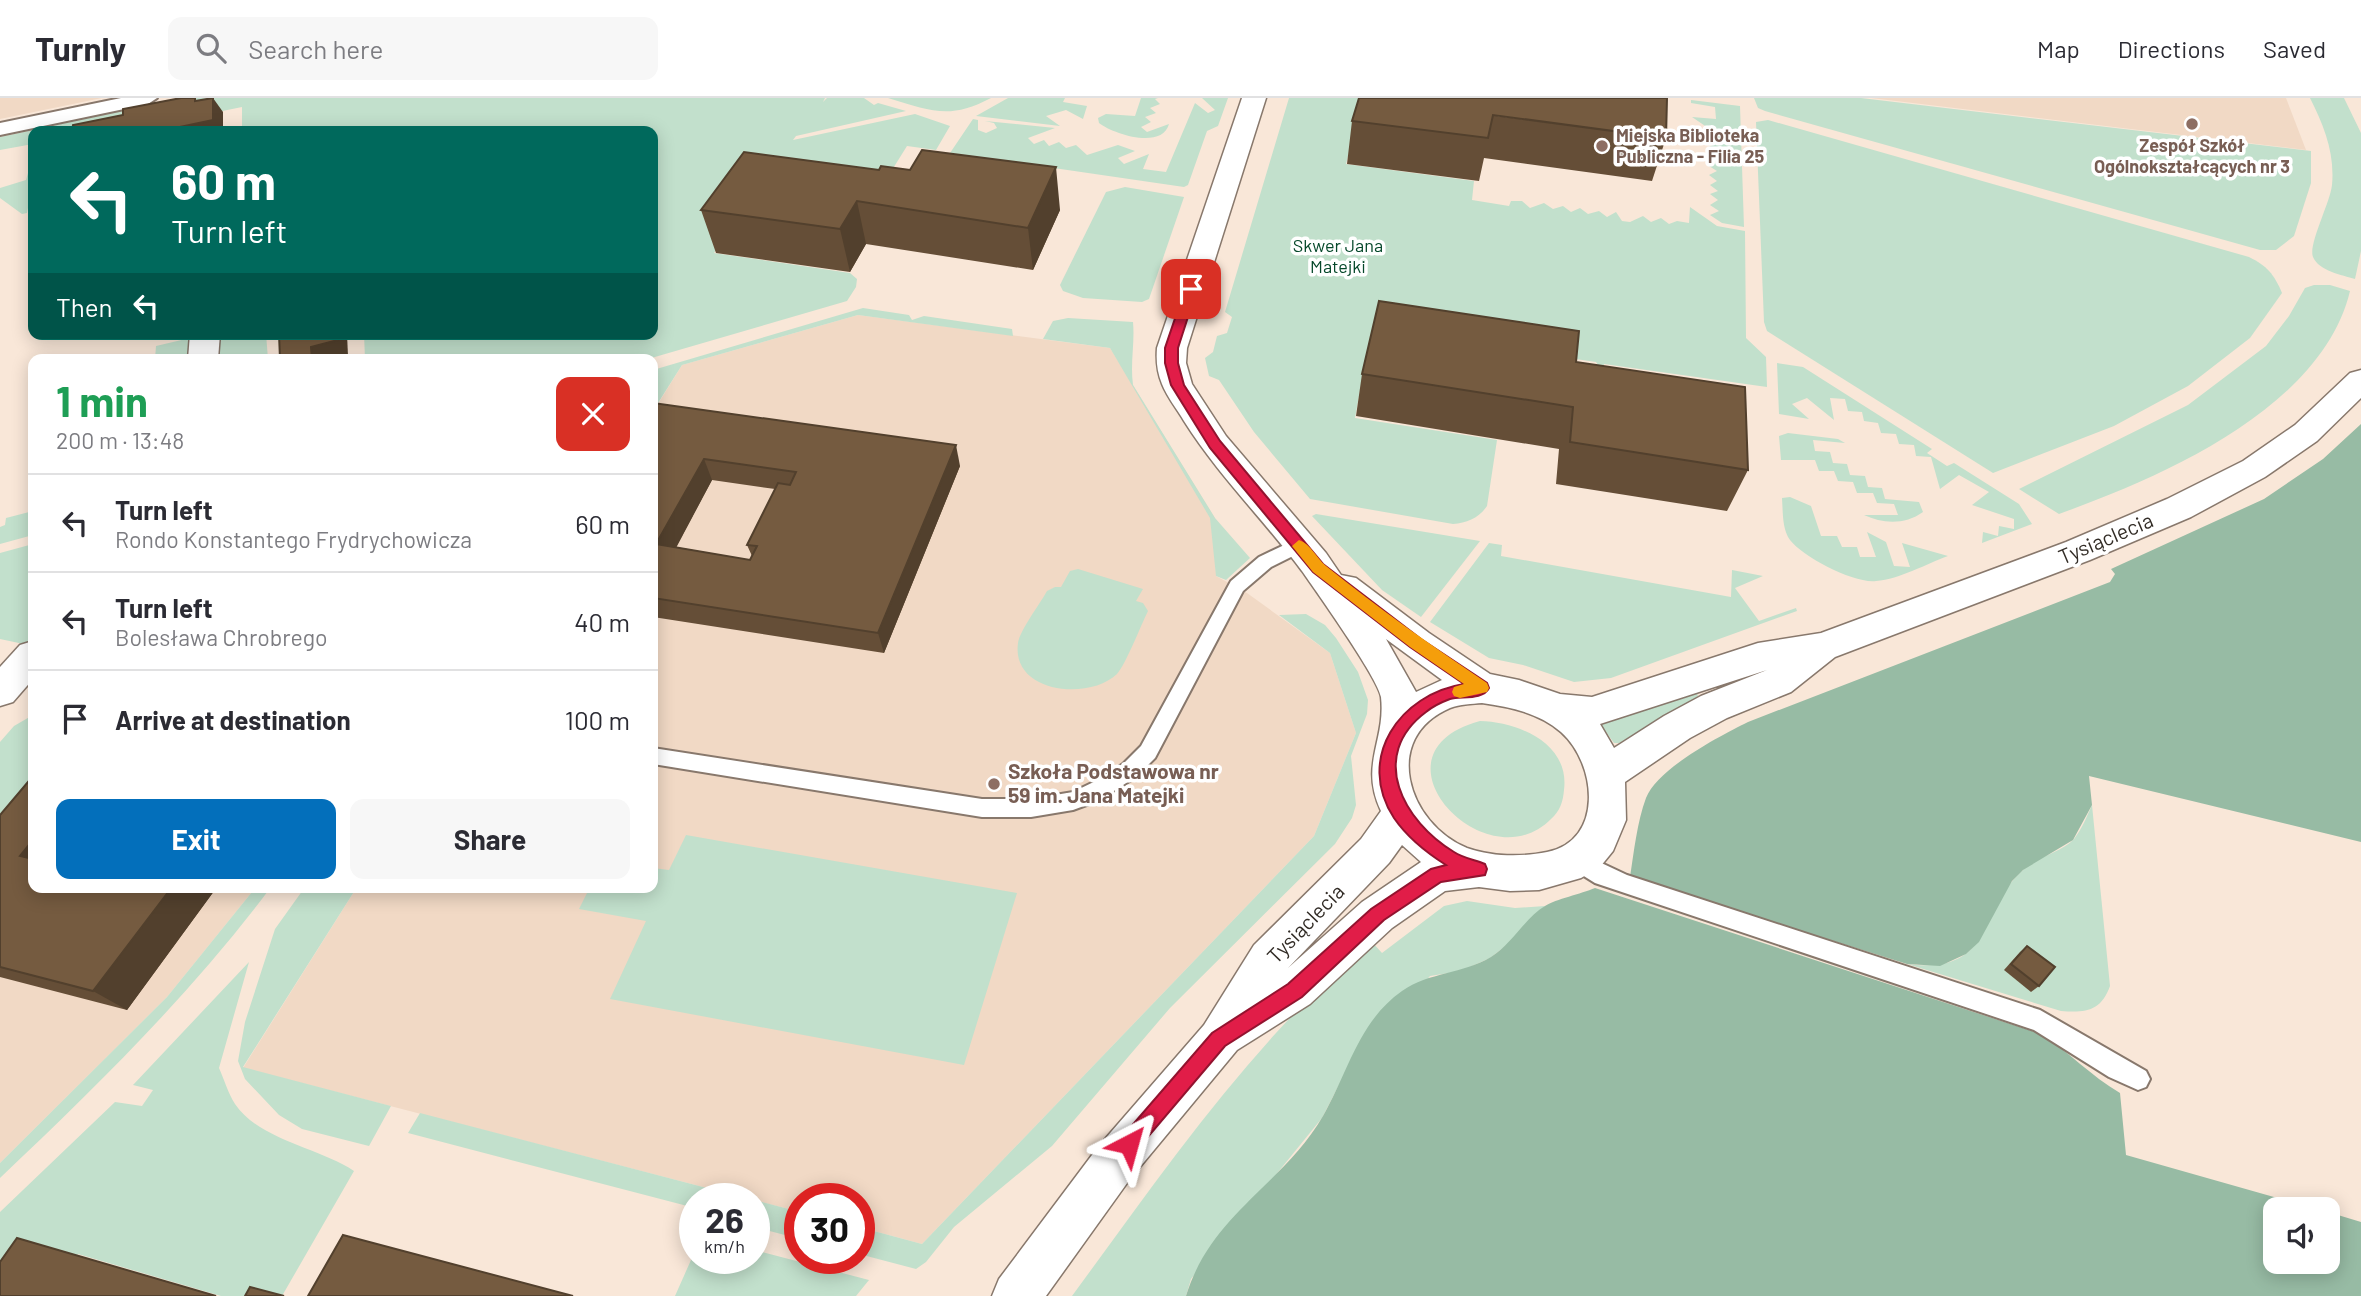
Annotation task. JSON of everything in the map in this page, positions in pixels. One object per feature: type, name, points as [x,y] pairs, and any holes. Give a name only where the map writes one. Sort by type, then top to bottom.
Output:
[{"type":"street","points":[[0,129],[148,98]]},
{"type":"street","points":[[1254,98],[1172,348],[1171,363],[1177,385],[1215,444],[1308,556],[1382,662],[1399,695],[1398,733]]},
{"type":"street","name":"Tysiąclecia","points":[[1554,709],[1592,712],[1758,657],[1823,647],[2056,560],[2179,508],[2254,469],[2306,433],[2361,380]]},
{"type":"street","points":[[1308,556],[1416,643],[1482,688]]},
{"type":"street","name":"Tysiąclecia","points":[[1606,774],[1695,717],[1777,682],[1823,647]]},
{"type":"street","points":[[0,691],[28,660]]},
{"type":"street","points":[[1482,688],[1506,691],[1554,709],[1575,722],[1590,738],[1606,774],[1609,806],[1600,837],[1578,861],[1545,873],[1515,874],[1478,869],[1451,860],[1429,844],[1401,814],[1390,787],[1388,758],[1398,733],[1419,708],[1445,694],[1482,688]]},
{"type":"street","name":"Tysiąclecia","points":[[1016,1296],[1114,1163],[1219,1040],[1269,959],[1376,851],[1401,814]]},
{"type":"street","name":"Tysiąclecia","points":[[1219,1040],[1295,990],[1377,915],[1437,874],[1478,869]]},
{"type":"lane","points":[[658,757],[982,808],[1057,807],[1111,786],[1148,752],[1237,586],[1265,562],[1308,556]]},
{"type":"lane","points":[[1578,861],[1602,876],[1627,885],[2040,1021],[2138,1079]]},
{"type":"shaded area","points":[[0,98],[102,98],[0,119]]},
{"type":"shaded area","name":"Zespół Szkół Ogólnokształcących nr 3","points":[[1871,98],[2286,98],[2306,150]]},
{"type":"shaded area","name":"Szkoła Podstawowa nr 59 im. Jana Matejki","points":[[858,315],[1110,348],[1215,518],[1216,576],[1247,593],[1330,653],[1356,733],[1314,836],[922,1244],[875,1231],[875,1183],[784,1183],[784,1208],[770,1204],[770,1183],[688,1183],[243,1068],[353,893],[658,893],[658,404],[682,365]]},
{"type":"shaded area","points":[[0,845],[28,881],[28,893],[251,893],[167,997],[0,1163]]},
{"type":"green space","points":[[182,98],[825,98],[823,102],[827,98],[864,98],[874,105],[878,103],[906,111],[796,136],[793,140],[915,114],[950,126],[936,150],[907,146],[892,170],[756,192],[714,253],[850,273],[857,279],[856,287],[847,301],[658,356],[365,354],[364,340],[658,340],[658,126],[242,126],[242,107],[149,126],[52,126]]},
{"type":"green space","points":[[888,98],[991,98],[963,109],[940,111]]},
{"type":"green space","points":[[1008,98],[1065,98],[1063,102],[1087,106],[1083,119],[1066,110],[1046,116],[1060,126],[976,116]]},
{"type":"green space","points":[[1141,98],[1158,98],[1155,99],[1160,104],[1150,108],[1156,113],[1145,117],[1151,122],[1141,127],[1147,132],[1169,124],[1165,132],[1147,138],[1137,137],[1125,135],[1099,123],[1098,118],[1106,114],[1135,116]]},
{"type":"green space","points":[[1202,98],[1228,98],[1218,126],[1207,131],[1188,185],[1184,187],[950,153],[973,119],[978,120],[978,130],[986,133],[997,128],[994,123],[985,121],[1055,128],[1028,138],[1034,144],[1044,140],[1049,146],[1059,142],[1066,148],[1076,145],[1087,155],[1118,145],[1135,151],[1118,158],[1124,164],[1149,154],[1143,169],[1166,172],[1195,103],[1208,113],[1215,110]]},
{"type":"green space","name":"Skwer Jana Matejki","points":[[1289,98],[1442,98],[1360,111],[1346,164],[1474,181],[1472,200],[1509,206],[1511,201],[1522,201],[1530,208],[1544,203],[1553,209],[1563,206],[1571,212],[1580,208],[1588,214],[1599,211],[1607,217],[1616,212],[1622,221],[1630,222],[1643,216],[1651,222],[1661,218],[1669,224],[1677,221],[1689,223],[1690,207],[1717,226],[1745,231],[1746,338],[1766,357],[1767,387],[1604,364],[1604,374],[1596,362],[1527,352],[1361,385],[1355,418],[1497,440],[1487,506],[1472,519],[1453,524],[1310,499],[1254,432],[1219,380],[1209,376],[1205,358],[1213,352],[1217,336],[1227,333],[1232,317],[1225,312]]},
{"type":"green space","points":[[1754,98],[1861,98],[2311,151],[2311,183],[2294,236],[2276,250],[2260,250],[1765,111],[1758,108]]},
{"type":"green space","points":[[2310,98],[2344,98],[2361,133],[2361,251],[2355,279],[2325,269],[2313,257],[2314,243],[2332,185],[2332,162],[2320,119]]},
{"type":"green space","points":[[1691,100],[1740,106],[1744,227],[1722,223],[1710,215],[1719,211],[1710,205],[1718,200],[1710,194],[1718,191],[1710,185],[1717,181],[1709,175],[1717,171],[1709,166],[1717,162],[1709,156],[1717,152],[1709,147],[1716,143],[1710,138],[1717,134],[1692,117],[1716,119],[1715,107],[1691,103]]},
{"type":"green space","points":[[1768,120],[2249,257],[2269,271],[2282,293],[2250,338],[2188,386],[2114,426],[1993,473],[1767,331],[1764,322],[1756,122]]},
{"type":"green space","points":[[28,131],[28,145],[0,150],[0,137]]},
{"type":"green space","points":[[28,173],[28,208],[27,213],[22,214],[0,198],[0,188],[26,180]]},
{"type":"green space","points":[[1125,187],[1184,197],[1149,299],[1142,302],[1083,298],[1063,291],[1060,285],[1106,192]]},
{"type":"green space","points":[[2330,285],[2350,291],[2334,333],[2307,370],[2273,403],[2233,433],[2144,480],[2059,514],[2019,489],[2188,405],[2266,346],[2289,316],[2305,288]]},
{"type":"green space","points":[[863,308],[909,315],[912,320],[924,316],[1012,329],[1013,336],[858,315],[682,365],[658,403],[658,369]]},
{"type":"green space","points":[[1068,318],[1133,322],[1133,385],[1215,518],[1250,558],[1226,580],[1216,576],[1210,518],[1110,348],[1043,339],[1053,321]]},
{"type":"green space","points":[[182,340],[266,340],[268,354],[155,354],[156,346]]},
{"type":"green space","points":[[1777,363],[1803,367],[1932,449],[1927,453],[1947,466],[1954,463],[2019,504],[2032,524],[1982,543],[1983,532],[1998,536],[1999,526],[2014,529],[2014,519],[1972,505],[1989,492],[1959,475],[1940,489],[1931,457],[1916,456],[1914,445],[1899,444],[1896,434],[1881,433],[1878,423],[1864,421],[1862,412],[1848,411],[1845,399],[1830,398],[1834,420],[1807,398],[1792,404],[1809,419],[1779,414]]},
{"type":"green space","points":[[2361,424],[2361,842],[2089,776],[2092,805],[2073,840],[2023,870],[2012,881],[1979,942],[1966,954],[1940,966],[1907,964],[1630,877],[1646,798],[1663,775],[1707,744],[1748,722],[2110,582],[2115,574],[2111,569],[2264,499],[2323,459]]},
{"type":"green space","points":[[1788,433],[1838,439],[1845,443],[1813,440],[1815,451],[1830,452],[1833,463],[1847,464],[1850,475],[1865,476],[1868,487],[1882,488],[1885,499],[1919,502],[1923,512],[1894,522],[1864,515],[1898,515],[1894,504],[1877,503],[1873,493],[1857,493],[1853,482],[1838,481],[1834,471],[1819,471],[1815,460],[1781,460],[1779,436]]},
{"type":"green space","points":[[1790,497],[1811,506],[1821,536],[1837,536],[1842,547],[1857,547],[1860,557],[1876,557],[1867,532],[1886,542],[1894,566],[1910,567],[1902,543],[1948,556],[1885,580],[1867,581],[1843,574],[1806,554],[1787,536],[1782,498]]},
{"type":"green space","points":[[28,512],[28,536],[0,544],[0,527],[5,525],[6,518]]},
{"type":"green space","points":[[1316,514],[1480,541],[1421,617],[1382,590],[1312,516]]},
{"type":"green space","points":[[1489,543],[1502,545],[1501,556],[1731,597],[1732,570],[1763,576],[1735,588],[1759,621],[1796,608],[1797,611],[1611,678],[1574,682],[1523,665],[1489,658],[1430,622]]},
{"type":"green space","points":[[28,545],[28,645],[0,639],[0,553]]},
{"type":"green space","points":[[1078,569],[1143,589],[1136,601],[1143,603],[1148,611],[1117,674],[1089,688],[1054,687],[1039,682],[1027,673],[1019,660],[1018,643],[1026,624],[1047,591],[1061,587],[1070,571]]},
{"type":"green space","points":[[1306,614],[1325,625],[1358,672],[1368,700],[1367,714],[1351,756],[1356,805],[1352,818],[1335,844],[1170,1008],[1052,1146],[954,1227],[926,1262],[916,1269],[875,1258],[875,1231],[922,1244],[1314,836],[1356,733],[1330,653],[1279,615]]},
{"type":"green space","points":[[1695,692],[1698,695],[1696,699],[1619,743],[1614,743],[1601,725]]},
{"type":"green space","points":[[28,718],[28,835],[0,839],[0,742],[14,726]]},
{"type":"green space","points":[[1480,721],[1495,722],[1525,731],[1550,748],[1559,760],[1564,774],[1564,790],[1557,813],[1524,835],[1496,836],[1469,825],[1446,807],[1433,783],[1432,759],[1446,737]]},
{"type":"green space","points":[[2092,805],[2110,986],[2102,1001],[2085,1011],[2061,1011],[1907,964],[1936,965],[1956,960],[1971,950],[2008,886],[2029,865],[2069,844],[2082,827]]},
{"type":"green space","points":[[686,835],[1017,893],[964,1065],[610,999],[646,921],[579,909],[587,893],[658,893],[658,869],[669,870]]},
{"type":"green space","points":[[1595,888],[2041,1034],[2120,1093],[2126,1155],[2274,1197],[2263,1197],[2263,1274],[2340,1274],[2340,1216],[2361,1222],[2361,1296],[1186,1296],[1197,1268],[1212,1243],[1307,1140],[1323,1116],[1365,1032],[1387,1003],[1423,980],[1469,967],[1491,957],[1499,952],[1531,917],[1555,901]]},
{"type":"green space","points":[[251,893],[266,893],[176,1002],[72,1109],[0,1178],[0,1163],[167,997]]},
{"type":"green space","points":[[301,893],[353,893],[243,1067],[391,1106],[369,1146],[302,1129],[279,1115],[245,1079],[238,1061],[245,1022],[275,929]]},
{"type":"green space","points":[[1467,901],[1515,908],[1545,906],[1512,941],[1490,958],[1461,971],[1430,976],[1342,1079],[1322,1118],[1191,1279],[1186,1296],[1072,1296],[1211,1109],[1287,1021],[1328,980],[1371,941],[1382,953],[1444,906]]},
{"type":"green space","points":[[249,962],[219,1068],[230,1095],[246,1116],[259,1126],[354,1171],[282,1296],[221,1296],[78,1254],[49,1296],[0,1296],[0,1212],[115,1102],[142,1106],[153,1090],[133,1085]]},
{"type":"green space","points":[[420,1113],[688,1183],[679,1183],[679,1204],[408,1133]]},
{"type":"green space","points":[[770,1204],[784,1208],[784,1235],[770,1231]]},
{"type":"green space","points":[[770,1254],[784,1258],[784,1274],[846,1274],[869,1280],[856,1296],[675,1296],[685,1274],[770,1274]]},
{"type":"building","points":[[181,98],[195,98],[195,101],[213,98],[213,120],[184,126],[73,126],[123,115],[123,109]]},
{"type":"building","points":[[1359,98],[1667,98],[1666,138],[1493,115],[1488,138],[1352,121]]},
{"type":"building","points":[[922,150],[1056,167],[1028,228],[857,201],[840,229],[701,210],[744,152],[879,170],[881,166],[910,170]]},
{"type":"building","points":[[1379,301],[1579,331],[1576,362],[1745,387],[1748,470],[1570,442],[1573,407],[1362,374]]},
{"type":"building","points":[[279,340],[338,340],[311,347],[312,354],[280,354]]},
{"type":"building","points":[[658,404],[956,445],[878,633],[658,599],[658,544],[750,560],[757,546],[747,545],[778,483],[790,485],[796,472],[704,459],[658,540]]},
{"type":"building","points":[[28,782],[28,846],[20,856],[28,858],[28,893],[167,893],[93,991],[0,967],[0,815]]},
{"type":"building","points":[[2027,946],[2055,967],[2039,986],[2011,964]]},
{"type":"building","points":[[343,1235],[573,1296],[308,1296]]},
{"type":"building","points":[[17,1238],[216,1296],[0,1296],[0,1262]]},
{"type":"building","points":[[250,1287],[284,1296],[245,1296]]},
{"type":"slow traffic","points":[[1299,546],[1318,568],[1416,643],[1482,688],[1460,692]]},
{"type":"place","name":"Zespół Szkół Ogólnokształcących nr 3","points":[[2192,124]]},
{"type":"place","name":"Miejska Biblioteka Publiczna - Filia 25","points":[[1602,146]]},
{"type":"place","name":"Szkoła Podstawowa nr 59 im. Jana Matejki","points":[[994,784]]},
{"type":"route","points":[[1129,1144],[1219,1040],[1295,990],[1377,915],[1437,874],[1478,869],[1451,860],[1429,844],[1401,814],[1390,787],[1388,758],[1398,733],[1419,708],[1445,694],[1482,688],[1416,643],[1318,568],[1215,444],[1177,385],[1171,363],[1172,348],[1191,289]]}]
